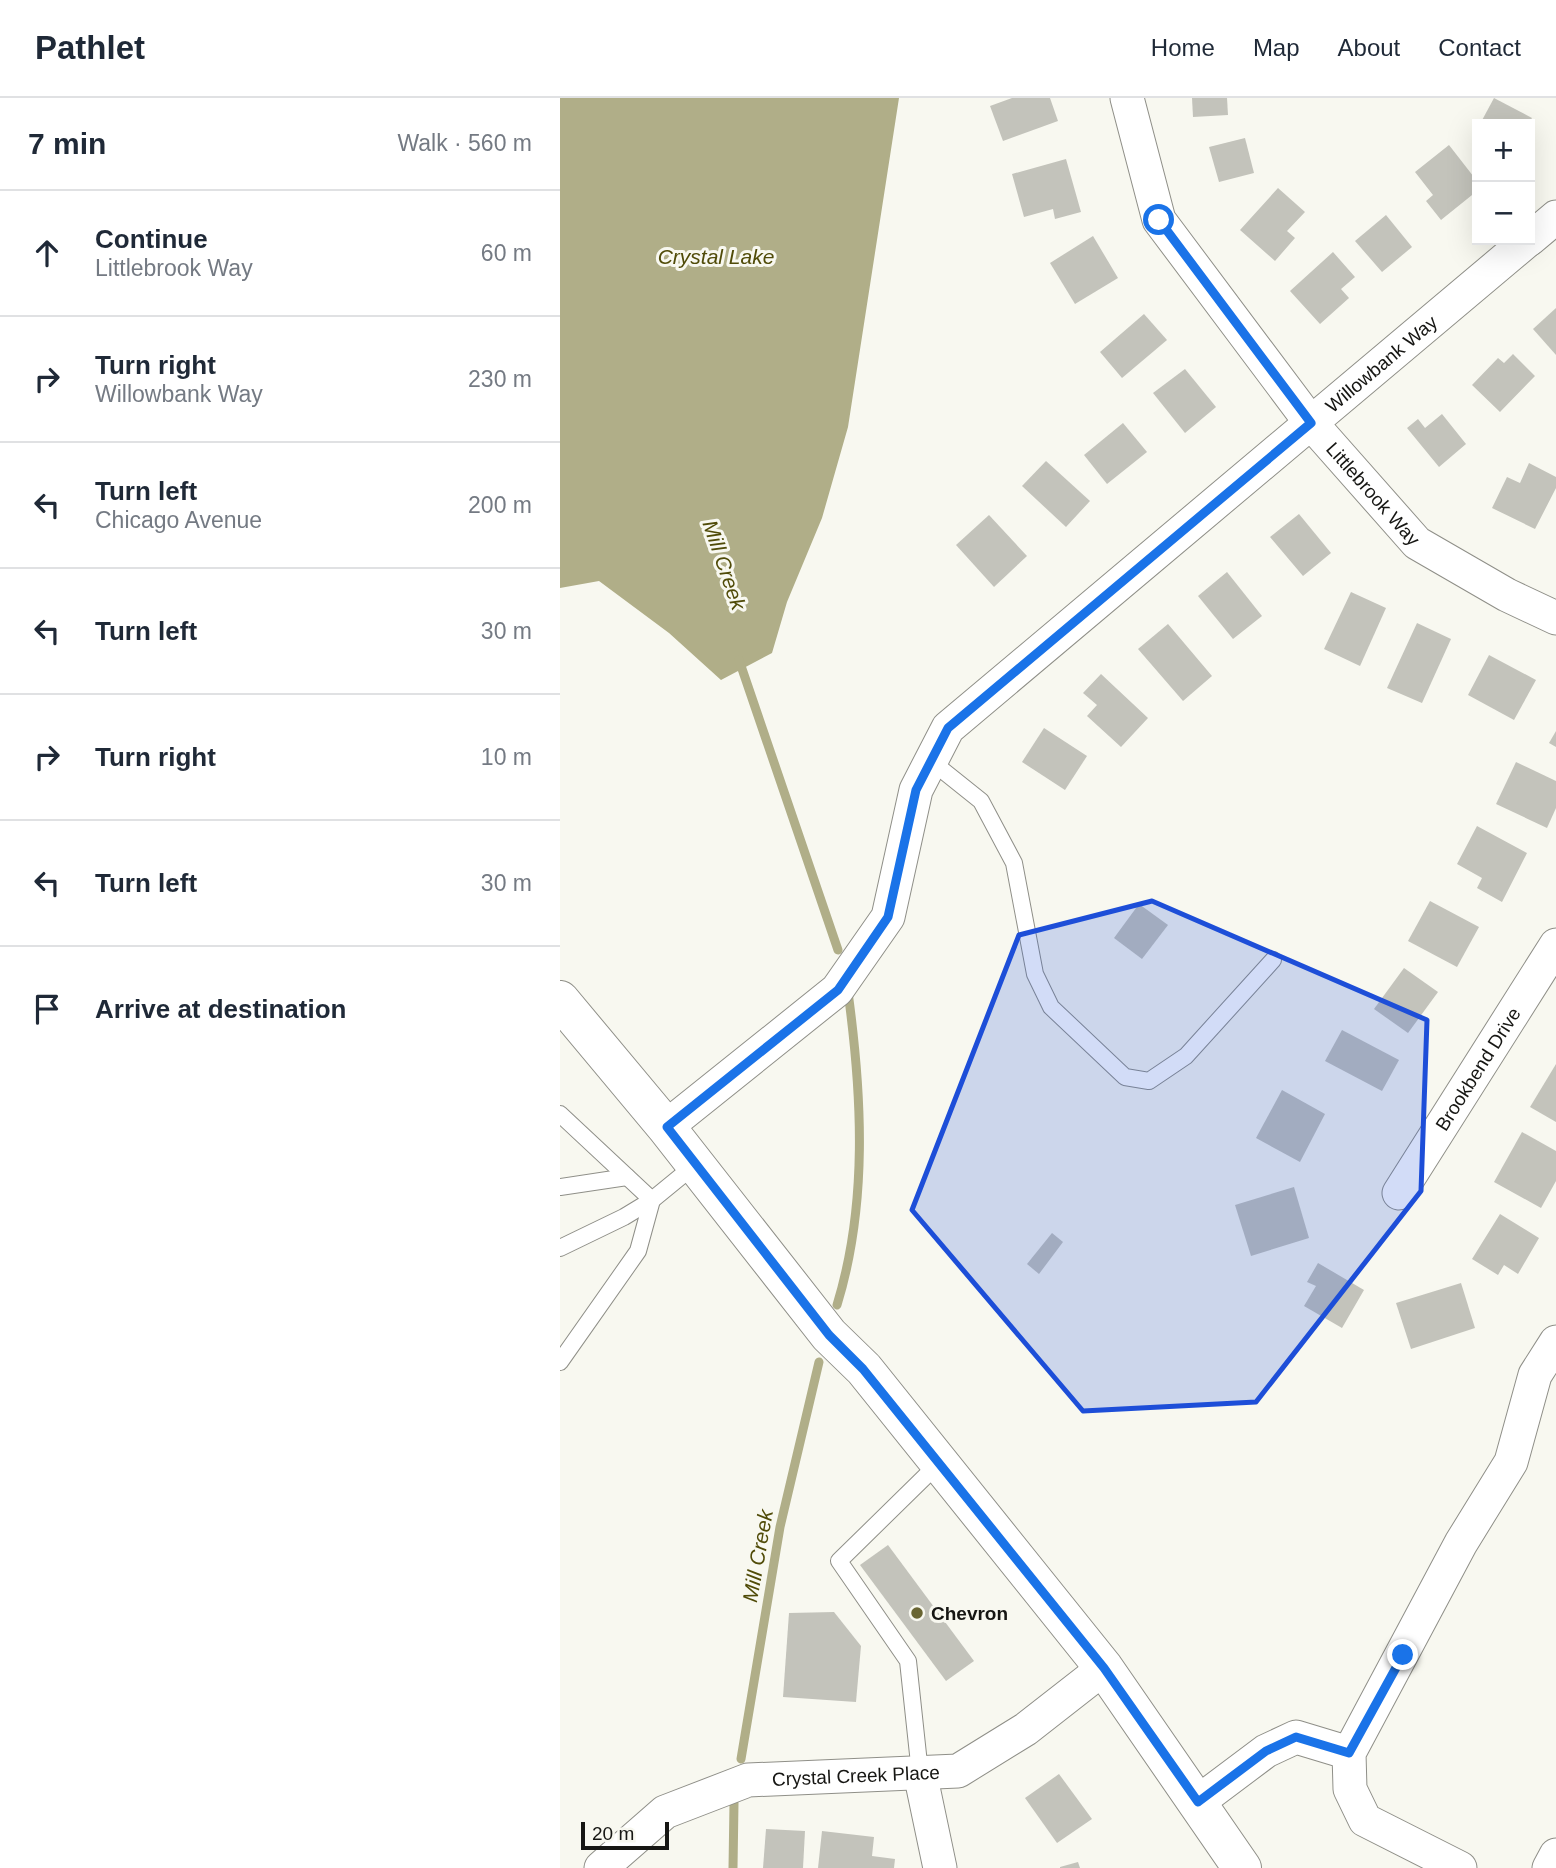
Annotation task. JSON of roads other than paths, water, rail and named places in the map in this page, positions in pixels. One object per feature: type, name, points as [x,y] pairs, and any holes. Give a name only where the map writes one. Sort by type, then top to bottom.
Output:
[{"type":"street","name":"Littlebrook Way","points":[[1127,98],[1159,220],[1311,423],[1417,543],[1507,595],[1556,618]]},
{"type":"street","name":"Willowbank Way","points":[[1535,234],[1556,217]]},
{"type":"street","name":"Willowbank Way","points":[[667,1127],[838,990],[888,917],[916,790],[948,728],[1522,245]]},
{"type":"street","name":"Brookbend Drive","points":[[1399,1193],[1556,945]]},
{"type":"street","points":[[560,1000],[667,1127],[829,1335],[863,1369],[1104,1668],[1242,1868]]},
{"type":"street","points":[[1460,1868],[1364,1820],[1350,1789],[1349,1753],[1461,1543],[1511,1462],[1535,1375],[1556,1342]]},
{"type":"street","name":"Crystal Creek Place","points":[[601,1868],[665,1812],[748,1780],[958,1771],[1026,1728],[1104,1668]]},
{"type":"street","points":[[1198,1802],[1266,1751],[1296,1737],[1349,1753]]},
{"type":"street","points":[[920,1773],[940,1868]]},
{"type":"street","points":[[1549,1868],[1556,1855]]},
{"type":"lane","points":[[931,761],[981,801],[1014,863],[1035,974],[1051,1007],[1125,1077],[1149,1081],[1186,1056],[1273,960]]},
{"type":"lane","points":[[560,1114],[652,1200]]},
{"type":"lane","points":[[560,1248],[624,1217],[652,1200],[696,1164]]},
{"type":"lane","points":[[560,1187],[627,1177]]},
{"type":"lane","points":[[560,1362],[638,1251],[652,1200]]},
{"type":"lane","points":[[920,1773],[908,1661],[839,1561],[939,1463]]},
{"type":"water","name":"Crystal Lake","points":[[560,98],[899,98],[848,427],[822,518],[787,602],[772,653],[721,680],[669,633],[599,581],[560,588]]},
{"type":"waterway","name":"Mill Creek","points":[[739,660],[838,950]]},
{"type":"waterway","name":"Mill Creek","points":[[837,1305],[847,1267],[858,1189],[857,1070],[848,992]]},
{"type":"waterway","name":"Mill Creek","points":[[741,1759],[780,1527],[819,1362]]},
{"type":"waterway","name":"Mill Creek","points":[[733,1868],[734,1803]]},
{"type":"place","name":"Chevron","points":[[917,1613]]}]
